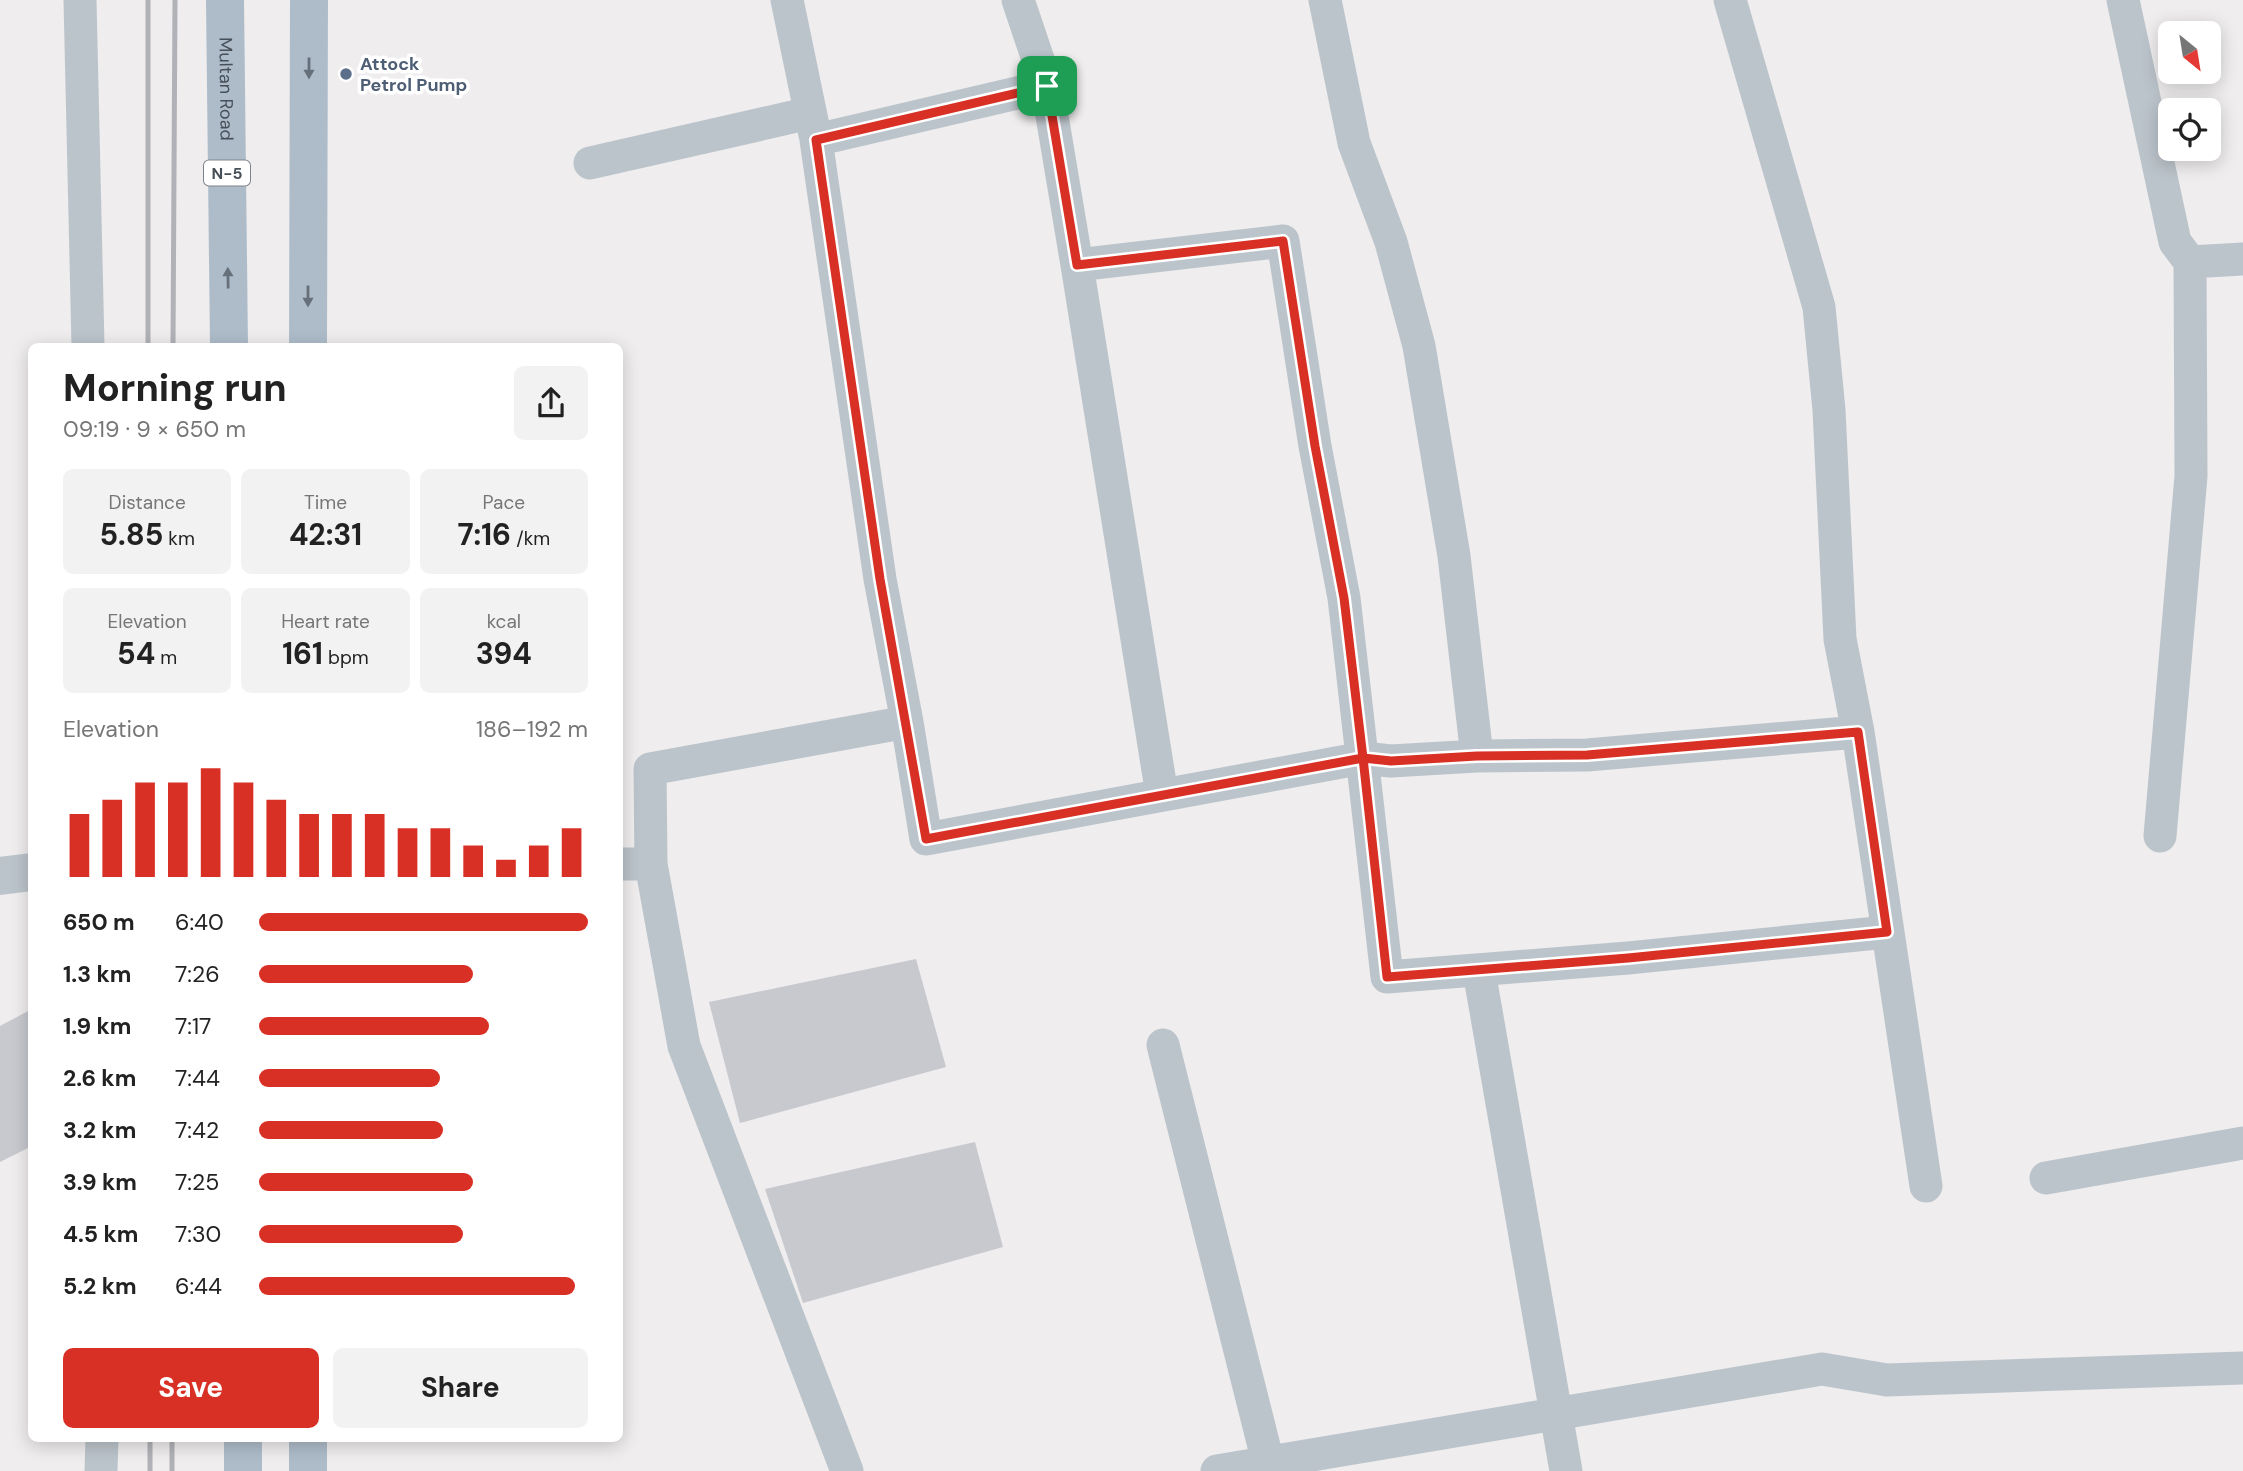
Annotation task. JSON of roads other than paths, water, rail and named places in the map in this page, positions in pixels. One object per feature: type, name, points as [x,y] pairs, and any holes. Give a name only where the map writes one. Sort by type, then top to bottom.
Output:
[{"type":"main road","name":"Multan Road","points":[[225,0],[229,343]]},
{"type":"main road","points":[[308,343],[309,0]]},
{"type":"main road","points":[[243,1442],[243,1471]]},
{"type":"main road","points":[[308,1442],[308,1471]]},
{"type":"street","points":[[80,0],[88,343]]},
{"type":"street","points":[[787,0],[813,127],[880,579],[926,839],[1363,758],[1391,761],[1477,756],[1587,755],[1858,732]]},
{"type":"street","points":[[1018,0],[1047,86],[1162,795]]},
{"type":"street","points":[[1325,0],[1354,143],[1391,242],[1419,346],[1454,556],[1477,756]]},
{"type":"street","points":[[1730,0],[1819,307],[1829,410],[1840,639],[1858,732],[1926,1186]]},
{"type":"street","points":[[2123,0],[2175,242],[2190,262],[2191,476],[2160,836]]},
{"type":"street","points":[[590,163],[1047,86]]},
{"type":"street","points":[[1077,265],[1283,241],[1315,446],[1344,598],[1387,977],[1479,971],[1887,932]]},
{"type":"street","points":[[2190,262],[2243,259]]},
{"type":"street","points":[[847,1471],[684,1046],[635,864],[650,769],[907,722]]},
{"type":"street","points":[[0,876],[28,872]]},
{"type":"street","points":[[1479,971],[1566,1471]]},
{"type":"street","points":[[1163,1045],[1268,1462]]},
{"type":"street","points":[[2046,1178],[2243,1143]]},
{"type":"street","points":[[1217,1471],[1822,1369],[1887,1380],[2243,1368]]},
{"type":"street","points":[[101,1471],[102,1442]]},
{"type":"railway","points":[[148,0],[148,343]]},
{"type":"railway","points":[[173,343],[175,0]]},
{"type":"railway","points":[[150,1442],[150,1471]]},
{"type":"railway","points":[[172,1442],[172,1471]]},
{"type":"place","name":"Attock Petrol Pump","points":[[346,74]]}]
